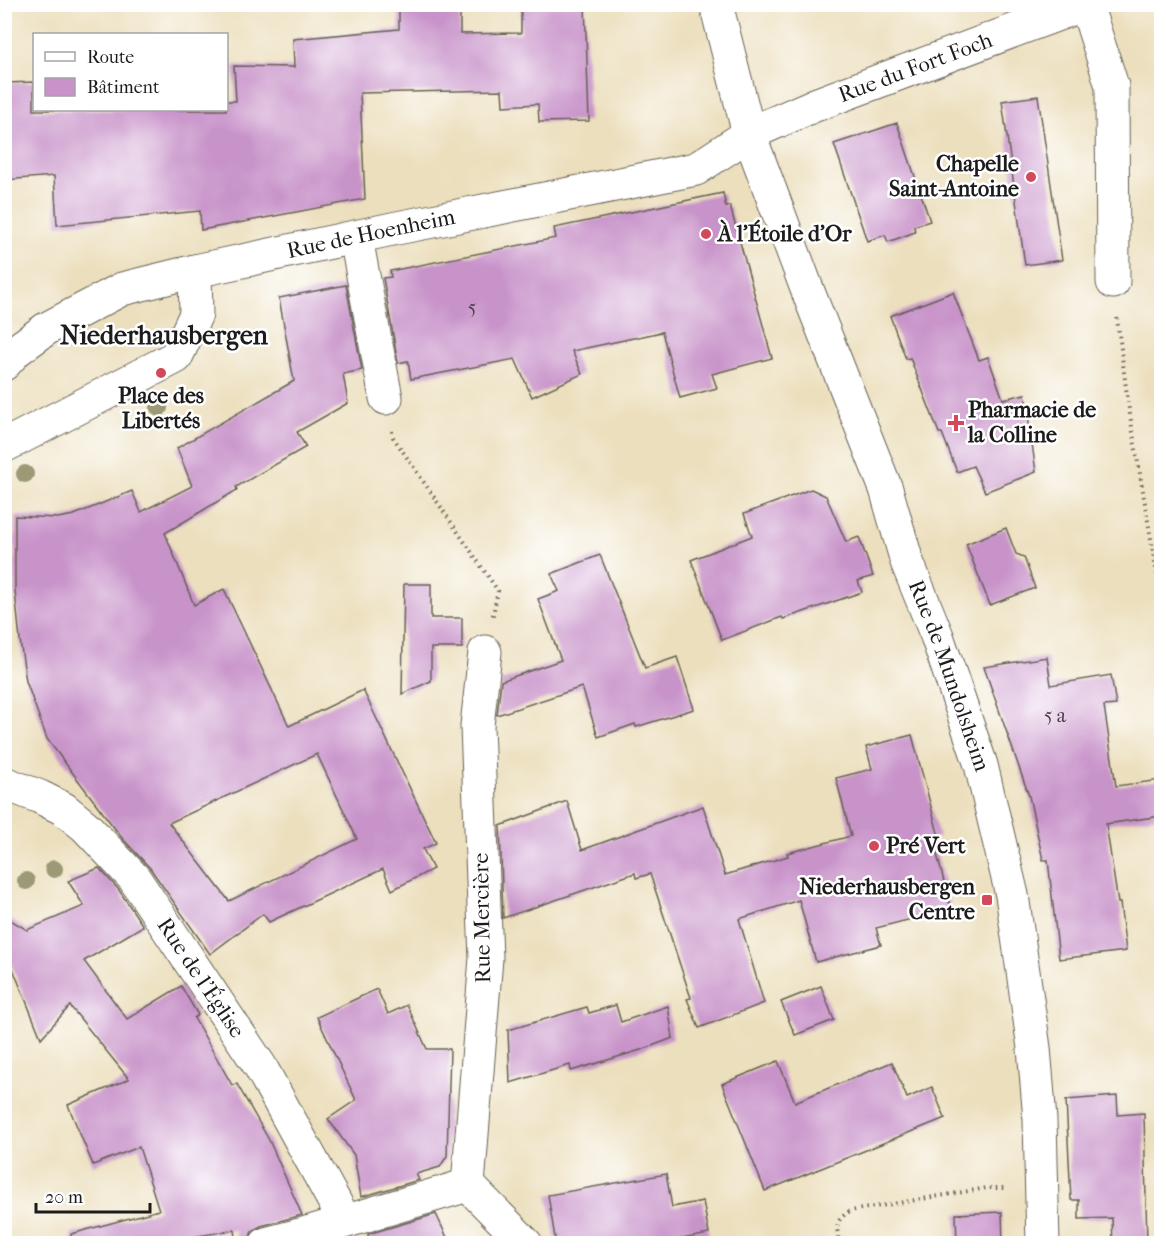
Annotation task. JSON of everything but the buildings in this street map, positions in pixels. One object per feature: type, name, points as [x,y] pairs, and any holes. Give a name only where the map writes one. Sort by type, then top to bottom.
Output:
[{"type":"street","name":"Rue de Mundolsheim","points":[[716,4],[749,134],[807,290],[886,489],[907,562],[937,636],[981,765],[1012,895],[1034,1048],[1040,1120],[1043,1244]]},
{"type":"street","name":"Rue du Fort Foch","points":[[749,134],[815,105],[1086,4]]},
{"type":"street","points":[[1086,4],[1112,86],[1113,282]]},
{"type":"street","name":"Rue de Hoenheim","points":[[9,354],[46,329],[122,289],[195,271],[696,169],[749,134]]},
{"type":"street","points":[[356,238],[386,398]]},
{"type":"street","points":[[4,446],[176,357],[196,314],[195,271]]},
{"type":"street","name":"Rue Mercière","points":[[468,1185],[486,958],[477,726],[485,652]]},
{"type":"street","name":"Rue de l'Église","points":[[4,783],[40,796],[64,809],[86,827],[134,878],[260,1066],[345,1221]]},
{"type":"street","points":[[266,1244],[468,1185],[526,1244]]},
{"type":"path","points":[[1113,282],[1128,403],[1161,604]]},
{"type":"path","points":[[393,438],[498,591],[485,652]]},
{"type":"path","points":[[839,1244],[837,1226],[840,1217],[850,1211],[987,1188],[1041,1189]]},
{"type":"place","name":"Chapelle Saint-Antoine","points":[[1031,177]]},
{"type":"place","name":"À l'Étoile d'Or","points":[[706,234]]},
{"type":"place","name":"Place des Libertés","points":[[161,373]]},
{"type":"place","name":"Pharmacie de la Colline","points":[[956,423]]},
{"type":"place","name":"Pré Vert","points":[[874,846]]},
{"type":"place","name":"Niederhausbergen Centre","points":[[987,900]]},
{"type":"district","name":"Niederhausbergen","points":[[164,335]]}]
